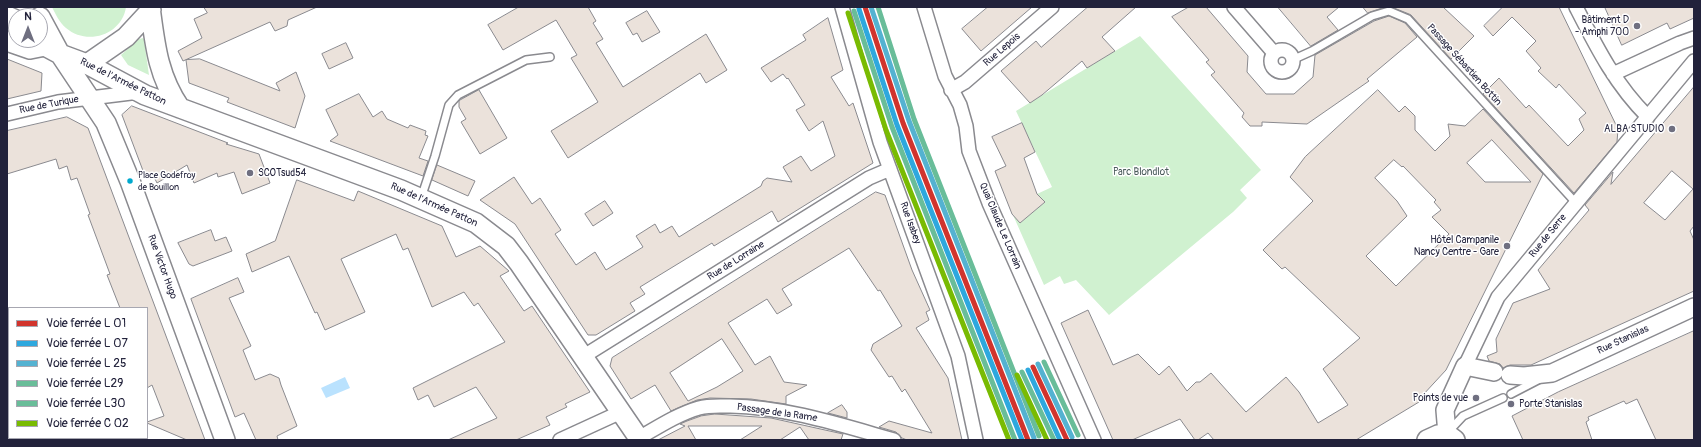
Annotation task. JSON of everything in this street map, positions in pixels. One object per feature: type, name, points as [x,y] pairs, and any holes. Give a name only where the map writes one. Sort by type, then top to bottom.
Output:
[{"type":"main road","points":[[87,64],[126,37],[150,8]]},
{"type":"main road","name":"Rue de l'Armée Patton","points":[[150,8],[160,70],[171,95],[180,108]]},
{"type":"main road","points":[[7,41],[30,49],[49,46]]},
{"type":"main road","name":"Rue de l'Armée Patton","points":[[49,46],[87,64],[145,95],[421,198],[476,223],[506,246],[584,356],[640,439]]},
{"type":"main road","name":"Rue Victor Hugo","points":[[49,46],[90,98],[106,123],[130,181],[225,440]]},
{"type":"main road","points":[[1427,440],[1438,435],[1451,437]]},
{"type":"street","name":"Rue Isabey","points":[[842,7],[870,101],[873,119],[958,356],[976,440]]},
{"type":"street","name":"Quai Claude Le Lorrain","points":[[924,7],[941,63],[951,90],[960,105],[966,126],[969,151],[989,203],[1094,440]]},
{"type":"street","name":"Rue Lepois","points":[[951,90],[965,82],[1052,7]]},
{"type":"street","points":[[1234,7],[1274,53]]},
{"type":"street","points":[[1576,7],[1603,59],[1631,99],[1648,117]]},
{"type":"street","points":[[1613,74],[1694,38]]},
{"type":"street","points":[[1284,51],[1290,54],[1292,60],[1288,70],[1277,71],[1271,63],[1274,53],[1284,51]]},
{"type":"street","name":"Rue de Serre","points":[[1451,437],[1445,410],[1498,297],[1694,61]]},
{"type":"street","points":[[90,98],[131,93],[145,95]]},
{"type":"street","name":"Rue de Turique","points":[[7,114],[58,102],[90,98]]},
{"type":"street","name":"Rue de Lorraine","points":[[584,356],[869,178],[890,169]]},
{"type":"street","name":"Rue Stanislas","points":[[1465,366],[1524,376],[1552,373],[1694,308]]},
{"type":"street","name":"Passage de la Rame","points":[[640,439],[690,412],[706,407],[742,406],[817,418],[894,440]]},
{"type":"street","points":[[560,440],[622,412]]},
{"type":"lane","name":"Passage Sébastien Bottin","points":[[1292,60],[1312,52],[1372,16],[1389,11],[1408,19],[1576,203]]},
{"type":"lane","points":[[421,198],[435,156],[449,105],[458,95],[526,60],[550,57]]},
{"type":"lane","name":"Rue Stanislas","points":[[1511,394],[1552,373]]},
{"type":"lane","points":[[1451,437],[1463,416],[1503,398]]},
{"type":"green space","points":[[52,7],[126,7],[123,17],[118,25],[111,31],[93,37],[74,33],[66,28]]},
{"type":"green space","name":"Parc Blondlot","points":[[1140,36],[1261,170],[1240,190],[1247,198],[1233,212],[1109,315],[1076,280],[1064,284],[1060,276],[1044,285],[1013,215],[1020,223],[1045,202],[1037,194],[1052,187],[1016,111]]},
{"type":"green space","points":[[143,38],[149,75],[128,65],[121,55],[139,39]]},
{"type":"water","points":[[345,377],[350,388],[326,398],[321,388]]},
{"type":"building","points":[[204,7],[317,7],[288,20],[287,26],[275,31],[270,22],[183,61],[178,51],[202,38],[194,19],[207,13]]},
{"type":"building","points":[[519,7],[588,7],[596,21],[593,23],[603,39],[596,43],[623,87],[706,34],[727,70],[706,83],[700,73],[568,158],[551,131],[598,102],[571,58],[577,55],[556,20],[503,50],[488,25]]},
{"type":"building","points":[[988,7],[1032,7],[981,51],[962,29]]},
{"type":"building","points":[[1088,7],[1136,7],[1102,37],[1115,51],[1087,68],[1082,61],[1042,95],[1030,103],[1001,71],[1036,41],[1041,47]]},
{"type":"building","points":[[1189,7],[1206,7],[1248,56],[1247,72],[1266,94],[1294,94],[1313,77],[1315,55],[1374,21],[1389,16],[1405,23],[1417,37],[1367,79],[1369,81],[1307,124],[1262,122],[1262,126],[1250,126],[1242,117],[1244,113],[1211,75],[1215,72],[1206,62],[1209,60],[1172,17]]},
{"type":"building","points":[[1278,7],[1339,7],[1327,17],[1338,30],[1311,46]]},
{"type":"building","points":[[1363,7],[1385,7],[1368,13]]},
{"type":"building","points":[[1392,7],[1443,7],[1474,36],[1451,59],[1411,15]]},
{"type":"building","points":[[1503,7],[1559,7],[1618,129],[1617,142],[1574,193],[1483,94],[1499,78],[1526,108],[1529,105],[1568,146],[1584,130],[1579,119],[1586,113],[1559,84],[1556,88],[1538,71],[1541,68],[1526,51],[1536,41],[1512,17],[1493,36],[1484,26]]},
{"type":"building","name":"Bâtiment D - Amphi 700","points":[[1605,7],[1694,7],[1694,18],[1670,29],[1667,23],[1622,45]]},
{"type":"building","points":[[647,11],[660,32],[642,42],[637,33],[633,35],[626,23]]},
{"type":"building","points":[[828,18],[843,70],[831,77],[849,106],[853,103],[873,163],[778,222],[772,211],[714,246],[712,243],[640,287],[645,294],[630,303],[635,311],[596,335],[588,335],[515,224],[480,200],[514,177],[532,204],[540,198],[561,230],[555,234],[576,265],[595,252],[606,270],[643,247],[636,236],[655,224],[660,233],[672,226],[679,237],[761,186],[763,181],[767,178],[792,182],[783,167],[801,156],[811,171],[835,156],[823,121],[809,131],[796,110],[805,105],[788,78],[787,79],[783,74],[771,82],[761,68],[806,40],[803,35]]},
{"type":"building","points":[[346,43],[353,58],[329,69],[322,54]]},
{"type":"building","points":[[7,59],[42,73],[41,91],[7,99]]},
{"type":"building","points":[[200,59],[280,91],[276,83],[296,72],[305,96],[295,128],[227,102],[229,98],[189,83],[186,60]]},
{"type":"building","points":[[1694,87],[1694,226],[1690,231],[1694,240],[1694,291],[1531,365],[1510,365],[1503,368],[1500,364],[1489,361],[1487,356],[1497,352],[1496,339],[1513,303],[1550,289],[1538,270],[1589,210],[1585,205],[1613,172],[1611,184]],"holes":[[[1672,171],[1693,189],[1665,220],[1644,203]]]},
{"type":"building","points":[[479,90],[507,138],[480,154],[461,122],[466,119],[459,107],[459,101]]},
{"type":"building","points":[[1378,90],[1399,112],[1405,106],[1415,116],[1415,130],[1435,151],[1450,136],[1448,124],[1465,126],[1483,109],[1543,174],[1446,370],[1422,396],[1419,402],[1356,440],[1214,440],[1208,433],[1198,440],[1195,440],[1180,419],[1132,440],[1113,440],[1061,323],[1088,310],[1113,365],[1138,354],[1159,375],[1169,366],[1187,391],[1196,382],[1200,382],[1211,373],[1246,412],[1286,377],[1299,392],[1318,423],[1348,405],[1323,369],[1360,338],[1285,267],[1282,269],[1263,250],[1313,201],[1290,177],[1305,157]],"holes":[[[1492,140],[1531,182],[1485,182],[1467,163]],[[1394,160],[1402,167],[1403,166],[1436,200],[1434,202],[1441,210],[1432,217],[1449,234],[1396,286],[1366,256],[1407,216],[1397,201],[1375,178]]]},
{"type":"building","points":[[359,94],[373,117],[382,111],[387,119],[408,128],[410,125],[426,131],[425,135],[428,136],[419,158],[428,161],[423,176],[330,141],[338,135],[326,110]]},
{"type":"building","points":[[132,106],[228,143],[226,144],[259,154],[270,183],[242,194],[234,172],[218,177],[217,173],[194,183],[187,165],[157,183],[154,177],[150,179],[148,175],[145,176],[122,115]]},
{"type":"building","points":[[67,117],[88,128],[205,440],[187,440],[148,423],[148,422],[164,416],[152,385],[148,387],[148,307],[120,307],[107,275],[110,274],[88,215],[90,214],[77,178],[71,180],[67,166],[59,169],[56,159],[7,174],[7,131]]},
{"type":"building","points":[[1022,123],[1035,152],[1024,158],[1037,194],[1045,202],[1020,223],[1012,214],[995,171],[1006,166],[992,137]]},
{"type":"building","points":[[437,165],[475,181],[468,196],[432,180]]},
{"type":"building","points":[[297,180],[354,201],[358,191],[442,226],[456,257],[480,246],[509,271],[500,276],[524,311],[532,306],[590,392],[565,404],[567,407],[546,417],[550,425],[516,440],[448,440],[497,418],[476,387],[434,407],[428,395],[418,400],[413,388],[505,342],[478,303],[474,306],[464,292],[432,307],[408,248],[403,250],[396,234],[341,259],[365,312],[325,330],[317,312],[315,313],[289,256],[252,272],[246,254],[275,241]]},
{"type":"building","points":[[876,192],[885,195],[912,270],[930,310],[926,312],[929,320],[916,328],[948,378],[962,440],[907,440],[902,438],[896,432],[879,427],[889,421],[932,433],[905,389],[902,392],[892,376],[889,377],[871,350],[873,344],[902,326],[880,290],[878,291],[849,248],[782,289],[792,305],[777,314],[767,299],[728,323],[755,365],[770,356],[784,382],[807,385],[786,396],[786,404],[751,399],[710,398],[697,400],[671,411],[655,385],[631,399],[610,366],[612,358]],"holes":[[[722,339],[743,371],[717,387],[688,401],[670,373]]]},
{"type":"building","points":[[605,201],[613,213],[593,226],[585,214]]},
{"type":"building","points":[[211,230],[215,241],[226,237],[232,251],[193,266],[189,264],[178,243]]},
{"type":"building","points":[[238,278],[244,292],[229,298],[251,346],[243,350],[255,380],[270,374],[279,378],[297,426],[277,436],[278,440],[256,440],[244,413],[235,417],[191,299]]},
{"type":"building","points":[[1694,331],[1694,440],[1656,440],[1637,399],[1626,404],[1624,401],[1588,417],[1589,420],[1586,422],[1592,440],[1523,440],[1512,416],[1558,392]]},
{"type":"building","points":[[842,405],[847,412],[847,418],[828,413]]},
{"type":"building","points":[[715,414],[771,418],[843,434],[841,440],[809,440],[800,427],[780,440],[740,440],[762,426],[688,426],[696,440],[658,440],[685,426],[680,424],[701,416]]},
{"type":"transit line","points":[[865,7],[903,123],[1028,440]]},
{"type":"transit line","points":[[871,7],[909,121],[1034,438]]},
{"type":"transit line","points":[[859,9],[897,125],[1022,440]]},
{"type":"transit line","points":[[848,13],[886,130],[1009,440]]},
{"type":"transit line","points":[[1038,364],[1072,437]]},
{"type":"transit line","points":[[1033,367],[1067,440]]},
{"type":"transit line","points":[[1028,370],[1060,440]]},
{"type":"transit line","points":[[1017,375],[1047,440]]},
{"type":"rail line","name":"L30","points":[[878,7],[914,119],[1039,436]]},
{"type":"rail line","name":"L29","points":[[854,11],[892,127],[1015,440]]},
{"type":"rail line","name":"L30","points":[[1044,362],[1078,435]]},
{"type":"rail line","name":"L29","points":[[1022,372],[1054,440]]},
{"type":"place","name":"Bâtiment D - Amphi 700","points":[[1637,26]]},
{"type":"place","name":"ALBA STUDIO","points":[[1672,129]]},
{"type":"place","name":"SCOTsud54","points":[[250,173]]},
{"type":"place","name":"Place Godefroy de Bouillon","points":[[130,181]]},
{"type":"place","name":"Hôtel Campanile Nancy Centre - Gare","points":[[1507,246]]},
{"type":"place","name":"Points de vue","points":[[1476,398]]},
{"type":"place","name":"Porte Stanislas","points":[[1511,404]]}]
